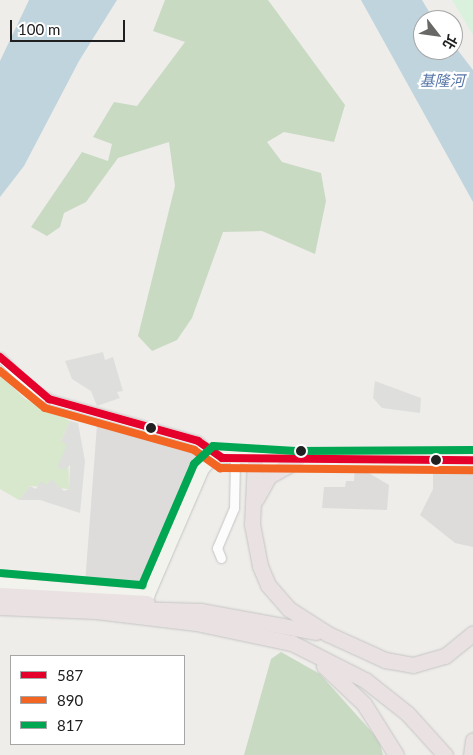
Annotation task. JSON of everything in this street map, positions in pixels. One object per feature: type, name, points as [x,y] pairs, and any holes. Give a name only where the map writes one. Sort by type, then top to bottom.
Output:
[{"type":"highway","points":[[255,461],[254,510],[256,546],[268,585],[289,609],[328,634],[385,660],[413,665],[445,656],[473,633]]},
{"type":"highway","points":[[254,510],[262,484],[296,461]]},
{"type":"highway","points":[[0,595],[92,605],[196,623],[273,632],[328,634]]},
{"type":"highway","points":[[5,608],[92,605],[158,607],[273,632],[342,657],[389,687],[456,755]]},
{"type":"highway","points":[[273,632],[342,680],[364,704],[396,755]]},
{"type":"highway","points":[[438,738],[445,755]]},
{"type":"highway","points":[[471,755],[473,740]]},
{"type":"street","points":[[0,356],[32,389],[49,399],[198,441],[215,456],[255,461],[473,460]]},
{"type":"street","points":[[0,583],[148,596],[203,469],[215,456]]},
{"type":"street","points":[[221,558],[217,548],[234,508],[235,460]]},
{"type":"shaded area","points":[[103,352],[105,360],[113,357],[123,391],[117,392],[120,398],[97,406],[91,391],[72,379],[65,361]]},
{"type":"shaded area","points":[[375,381],[421,398],[420,413],[382,408],[373,398]]},
{"type":"shaded area","points":[[70,421],[78,423],[85,461],[80,513],[40,500],[19,500],[30,486],[36,489],[41,481],[47,485],[51,479],[64,491],[69,489],[70,465],[64,470],[57,467],[67,445],[61,441]]},
{"type":"shaded area","points":[[97,425],[195,447],[203,457],[143,589],[85,584]]},
{"type":"shaded area","points":[[367,467],[367,472],[389,485],[387,510],[322,508],[324,487],[345,487],[346,481],[354,481],[355,468]]},
{"type":"shaded area","points":[[433,467],[473,467],[473,547],[455,543],[420,515],[433,489]]},
{"type":"green space","points":[[165,0],[268,0],[345,105],[334,142],[284,132],[267,142],[282,162],[321,173],[326,201],[315,254],[262,231],[223,232],[192,318],[177,340],[152,351],[138,336],[175,186],[169,142],[118,158],[86,202],[64,213],[60,227],[47,236],[31,227],[82,152],[108,161],[112,144],[93,137],[114,102],[137,106],[185,42],[153,31]]},
{"type":"green space","points":[[452,0],[473,0],[473,35],[463,18],[463,10],[458,10]]},
{"type":"green space","points":[[0,375],[25,399],[70,421],[61,441],[68,444],[69,489],[30,486],[19,500],[0,489]]},
{"type":"green space","points":[[281,652],[320,674],[379,740],[383,755],[244,755],[271,659]]},
{"type":"water","points":[[29,0],[117,0],[79,61],[24,166],[0,197],[0,61]]},
{"type":"water","name":"基隆河","points":[[361,0],[422,0],[428,10],[413,10],[413,60],[463,60],[463,57],[473,70],[473,202]]},
{"type":"transit line","name":"587","points":[[0,357],[49,399],[198,441],[222,458],[473,460]]},
{"type":"transit line","name":"890","points":[[0,371],[45,408],[194,450],[220,468],[473,470]]},
{"type":"transit line","name":"817","points":[[1,573],[142,585],[194,464],[213,446],[296,451],[473,450]]}]
